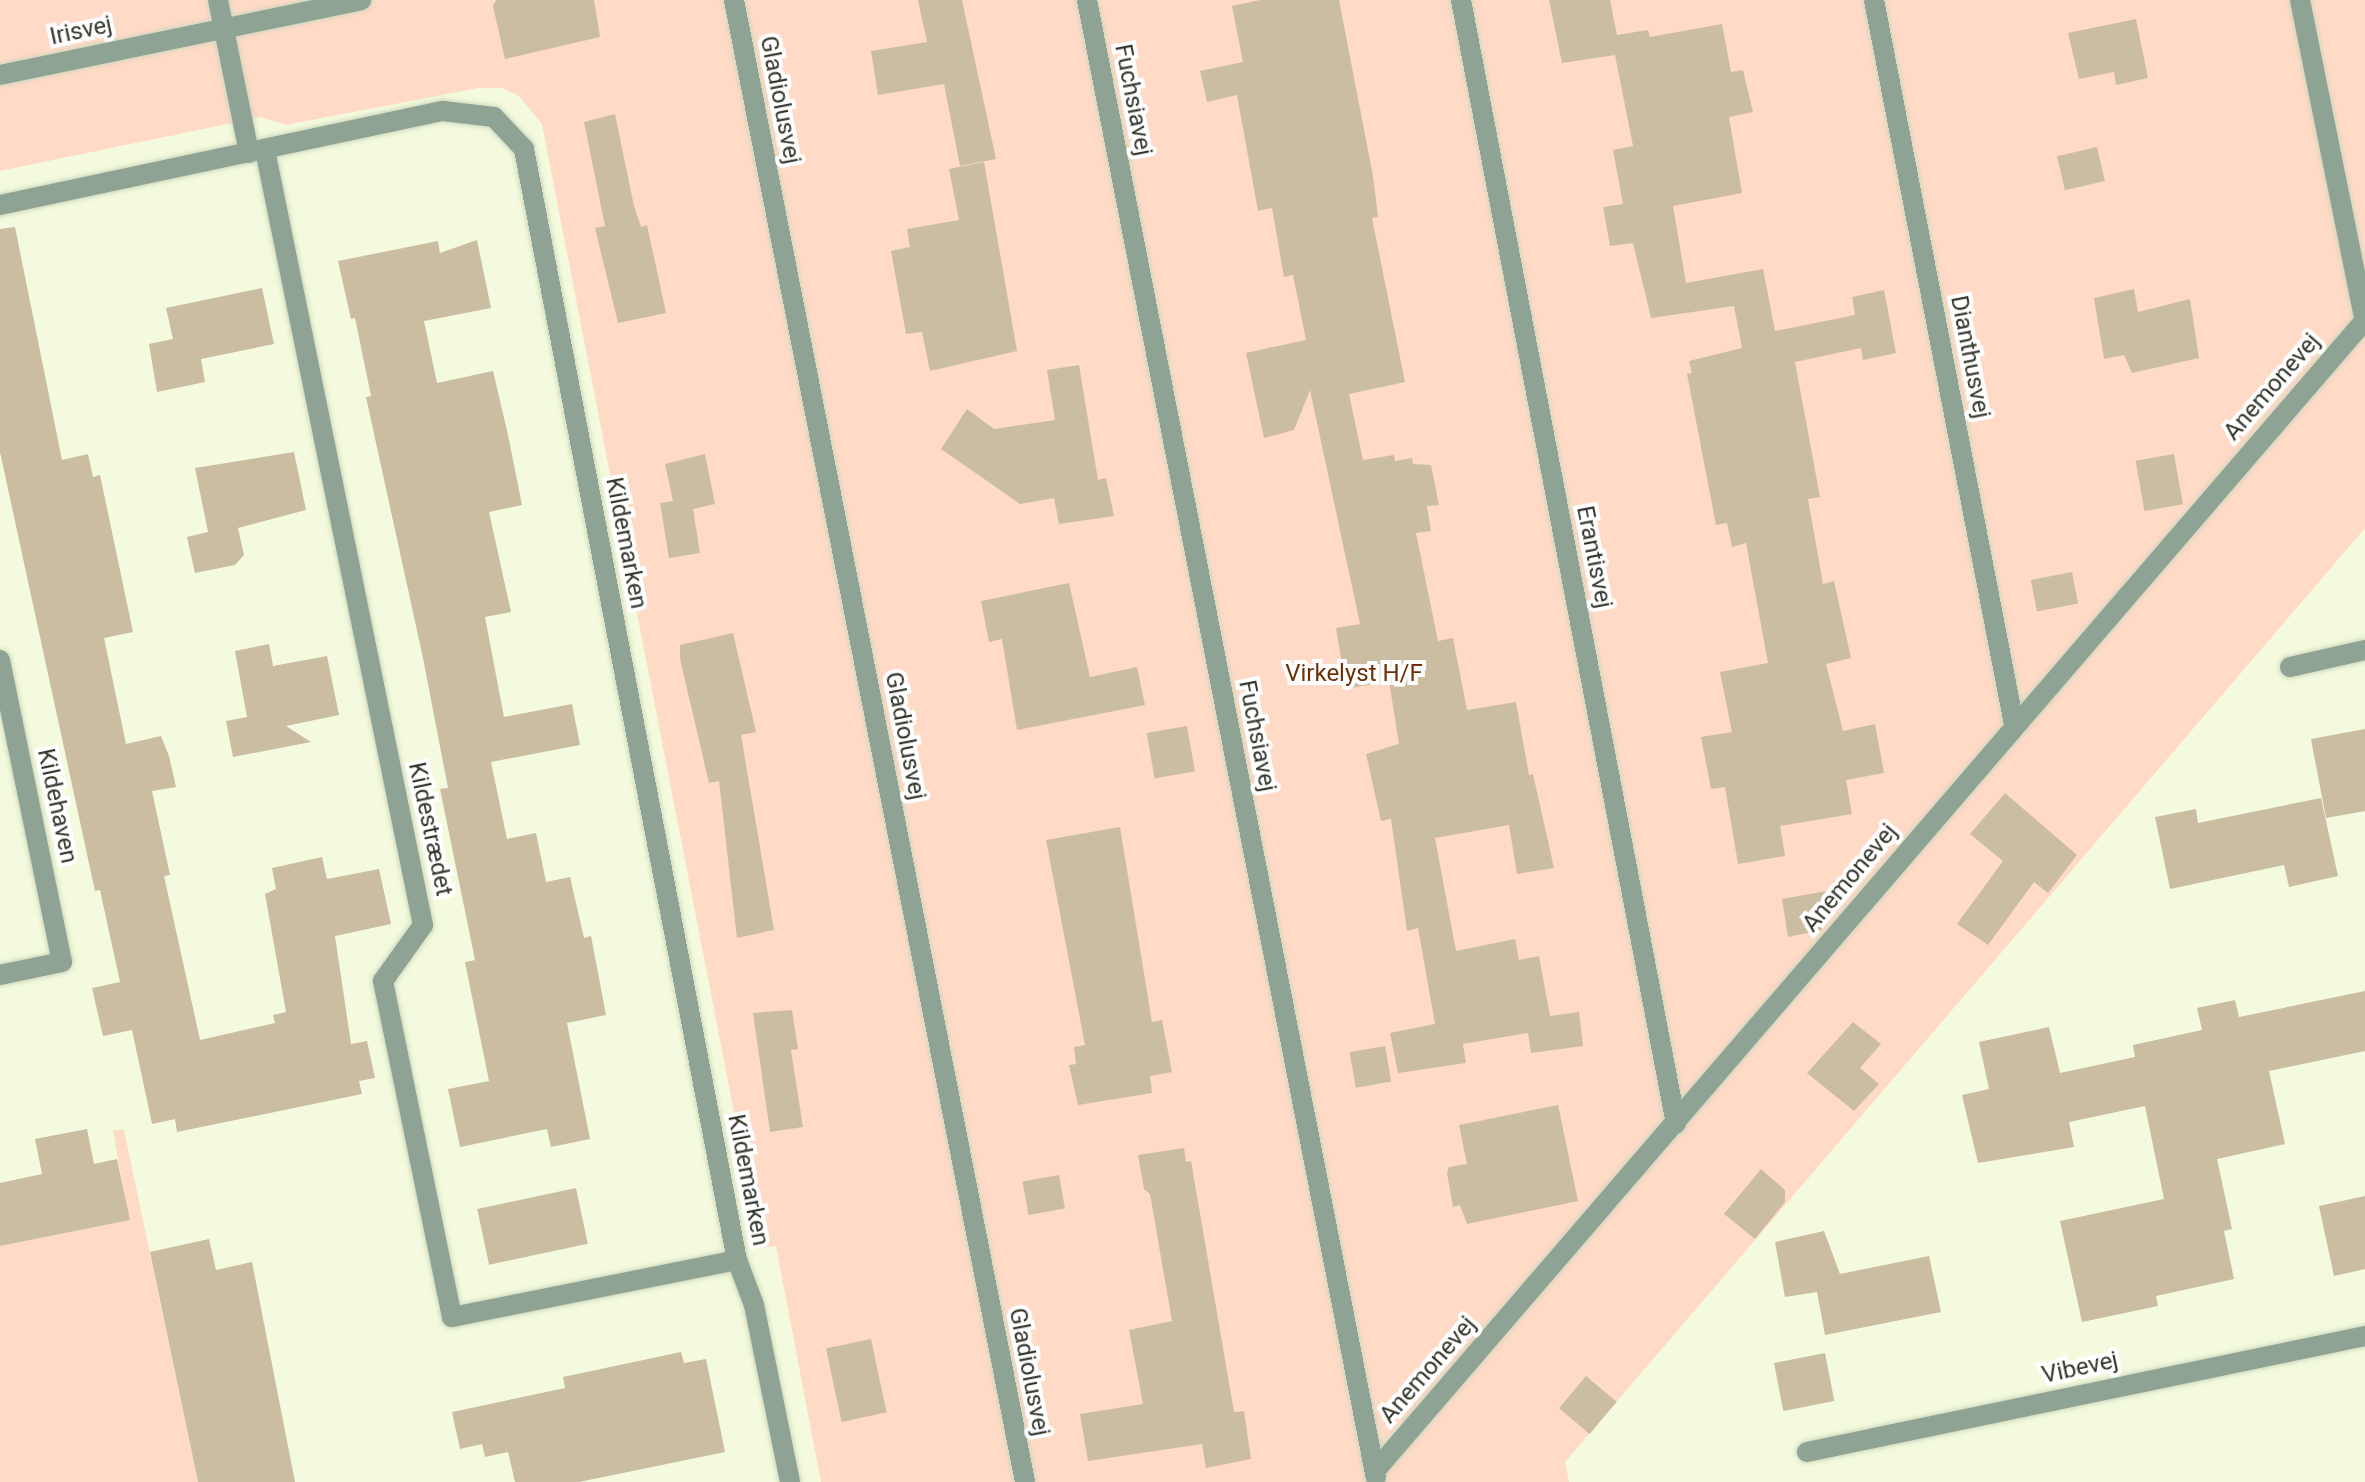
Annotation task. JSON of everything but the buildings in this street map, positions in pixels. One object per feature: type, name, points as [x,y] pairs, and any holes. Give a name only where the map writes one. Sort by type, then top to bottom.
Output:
[{"type":"street","points":[[218,0],[257,151]]},
{"type":"street","name":"Irisvej","points":[[0,75],[361,0]]},
{"type":"street","name":"Gladiolusvej","points":[[734,0],[1025,1482]]},
{"type":"street","name":"Fuchsiavej","points":[[1087,0],[1376,1477]]},
{"type":"street","name":"Erantisvej","points":[[1461,0],[1676,1124]]},
{"type":"street","name":"Dianthusvej","points":[[1874,0],[2014,724]]},
{"type":"street","points":[[2300,0],[2365,320]]},
{"type":"street","name":"Kildemarken","points":[[0,205],[443,111],[494,117],[524,149],[737,1260],[754,1305],[790,1482]]},
{"type":"street","name":"Kildestrædet","points":[[257,151],[423,925],[383,981],[452,1317],[737,1260]]},
{"type":"street","name":"Anemonevej","points":[[1376,1477],[2014,724],[2365,320]]},
{"type":"street","points":[[2290,667],[2365,650]]},
{"type":"street","name":"Kildehaven","points":[[0,660],[62,962],[0,975]]},
{"type":"street","name":"Vibevej","points":[[1807,1452],[2365,1336]]},
{"type":"green space","name":"Virkelyst H/F","points":[[0,0],[2365,0],[2365,528],[1565,1462],[1569,1482],[821,1482],[776,1246],[752,1249],[754,1215],[542,124],[519,96],[503,88],[478,88],[286,125],[261,117],[0,171]]},
{"type":"green space","points":[[113,1130],[124,1130],[198,1482],[0,1482],[0,1246],[129,1220]]}]
